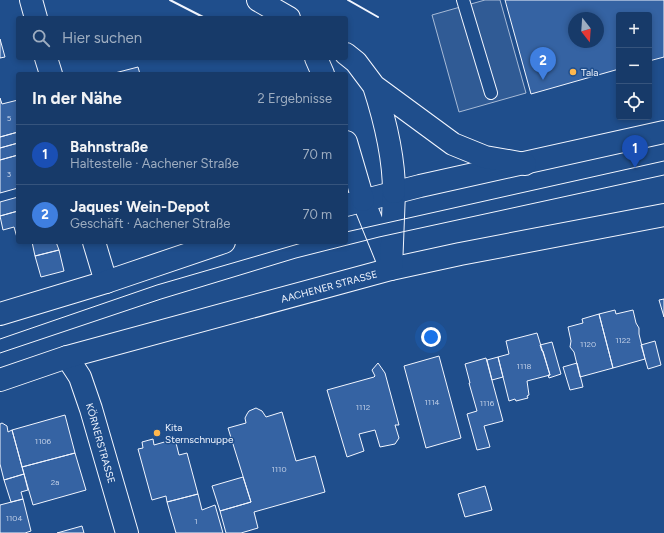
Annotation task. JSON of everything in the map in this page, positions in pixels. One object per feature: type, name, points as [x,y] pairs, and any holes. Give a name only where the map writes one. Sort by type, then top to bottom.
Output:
[{"type":"main road","points":[[31,0],[35,16]]},
{"type":"main road","points":[[258,0],[286,16]]},
{"type":"main road","points":[[348,56],[356,62],[374,86],[453,144],[485,157],[525,164]]},
{"type":"main road","points":[[46,60],[50,72]]},
{"type":"main road","points":[[317,60],[322,72]]},
{"type":"main road","points":[[374,86],[384,117],[394,172],[391,269]]},
{"type":"main road","points":[[355,203],[394,192],[664,132]]},
{"type":"main road","points":[[348,156],[355,203],[391,269]]},
{"type":"main road","name":"AACHENER STRASSE","points":[[0,380],[67,357],[391,269],[460,254],[664,215]]},
{"type":"main road","points":[[95,244],[106,282]]},
{"type":"main road","points":[[0,314],[106,282],[218,244]]},
{"type":"main road","name":"KÖRNERSTRASSE","points":[[67,357],[80,377],[91,409],[127,533]]},
{"type":"lane","points":[[463,0],[491,93]]},
{"type":"shaded area","points":[[485,0],[500,0],[526,93],[459,112],[432,15]]},
{"type":"building","points":[[505,0],[664,0],[664,57],[652,60],[652,12],[616,12],[616,70],[531,94]]},
{"type":"building","points":[[0,39],[5,57],[0,58]]},
{"type":"building","points":[[138,67],[139,72],[119,72]]},
{"type":"building","points":[[0,98],[2,104],[16,100],[16,133],[0,137]]},
{"type":"building","points":[[16,133],[16,144],[0,148],[0,137]]},
{"type":"building","points":[[16,144],[16,156],[0,160],[0,148]]},
{"type":"building","points":[[16,156],[16,189],[0,193],[0,160]]},
{"type":"building","points":[[16,198],[16,212],[0,216],[0,202]]},
{"type":"building","points":[[16,212],[16,234],[14,227],[3,230],[0,216]]},
{"type":"building","points":[[32,244],[57,244],[59,250],[35,256]]},
{"type":"building","points":[[59,250],[64,271],[41,277],[35,256]]},
{"type":"building","points":[[664,299],[664,317],[659,300]]},
{"type":"building","points":[[615,310],[616,314],[633,310],[636,323],[639,328],[645,359],[613,368],[599,314]]},
{"type":"building","points":[[599,314],[613,368],[580,377],[574,352],[570,347],[571,341],[568,327],[583,323],[582,319]]},
{"type":"building","points":[[537,333],[550,375],[527,381],[528,398],[509,401],[498,357],[509,354],[506,341]]},
{"type":"building","points":[[655,341],[661,365],[648,369],[641,345]]},
{"type":"building","points":[[552,342],[561,374],[549,378],[548,375],[550,375],[540,345]]},
{"type":"building","points":[[439,356],[461,438],[426,448],[404,366]]},
{"type":"building","points":[[498,357],[503,377],[492,380],[487,360]]},
{"type":"building","points":[[486,358],[503,421],[484,426],[490,447],[477,450],[467,414],[477,411],[465,364]]},
{"type":"building","points":[[378,363],[385,373],[399,425],[395,425],[399,438],[395,444],[380,447],[375,430],[359,434],[364,451],[347,457],[327,390],[374,377],[375,376],[372,370]]},
{"type":"building","points":[[577,363],[583,387],[570,390],[563,367]]},
{"type":"building","points":[[256,408],[262,411],[266,417],[282,412],[296,461],[315,456],[325,492],[254,512],[258,528],[241,533],[226,533],[220,511],[251,502],[228,428],[246,423],[245,418],[249,411]]},
{"type":"building","points":[[65,415],[75,453],[22,467],[12,430]]},
{"type":"building","points":[[2,423],[7,426],[8,432],[12,430],[24,474],[4,480],[0,464],[0,424]]},
{"type":"building","points":[[153,439],[154,445],[175,439],[179,455],[187,453],[198,494],[167,502],[166,496],[152,500],[138,449],[143,448],[142,442]]},
{"type":"building","points":[[75,453],[86,490],[33,505],[22,467]]},
{"type":"building","points":[[24,474],[28,490],[21,492],[23,499],[11,502],[4,480]]},
{"type":"building","points":[[243,477],[251,502],[220,511],[212,486]]},
{"type":"building","points":[[485,486],[492,510],[465,517],[458,494]]},
{"type":"building","points":[[198,494],[202,510],[215,505],[223,533],[176,533],[167,502]]},
{"type":"building","points":[[23,499],[31,531],[25,533],[0,533],[0,505]]},
{"type":"building","points":[[82,526],[84,533],[57,533]]},
{"type":"tram line","points":[[348,232],[664,161]]},
{"type":"tram line","points":[[0,353],[161,299],[296,258],[379,237],[664,175]]},
{"type":"tram line","points":[[0,339],[157,285],[298,244]]},
{"type":"wall","points":[[170,0],[201,16]]},
{"type":"wall","points":[[348,0],[378,17]]},
{"type":"place","name":"Tala","points":[[573,72]]},
{"type":"place","name":"Jaques' Wein-Depot","points":[[543,80]]},
{"type":"place","name":"Bahnstraße","points":[[635,168]]},
{"type":"place","name":"Kita Sternschnuppe","points":[[157,433]]}]
